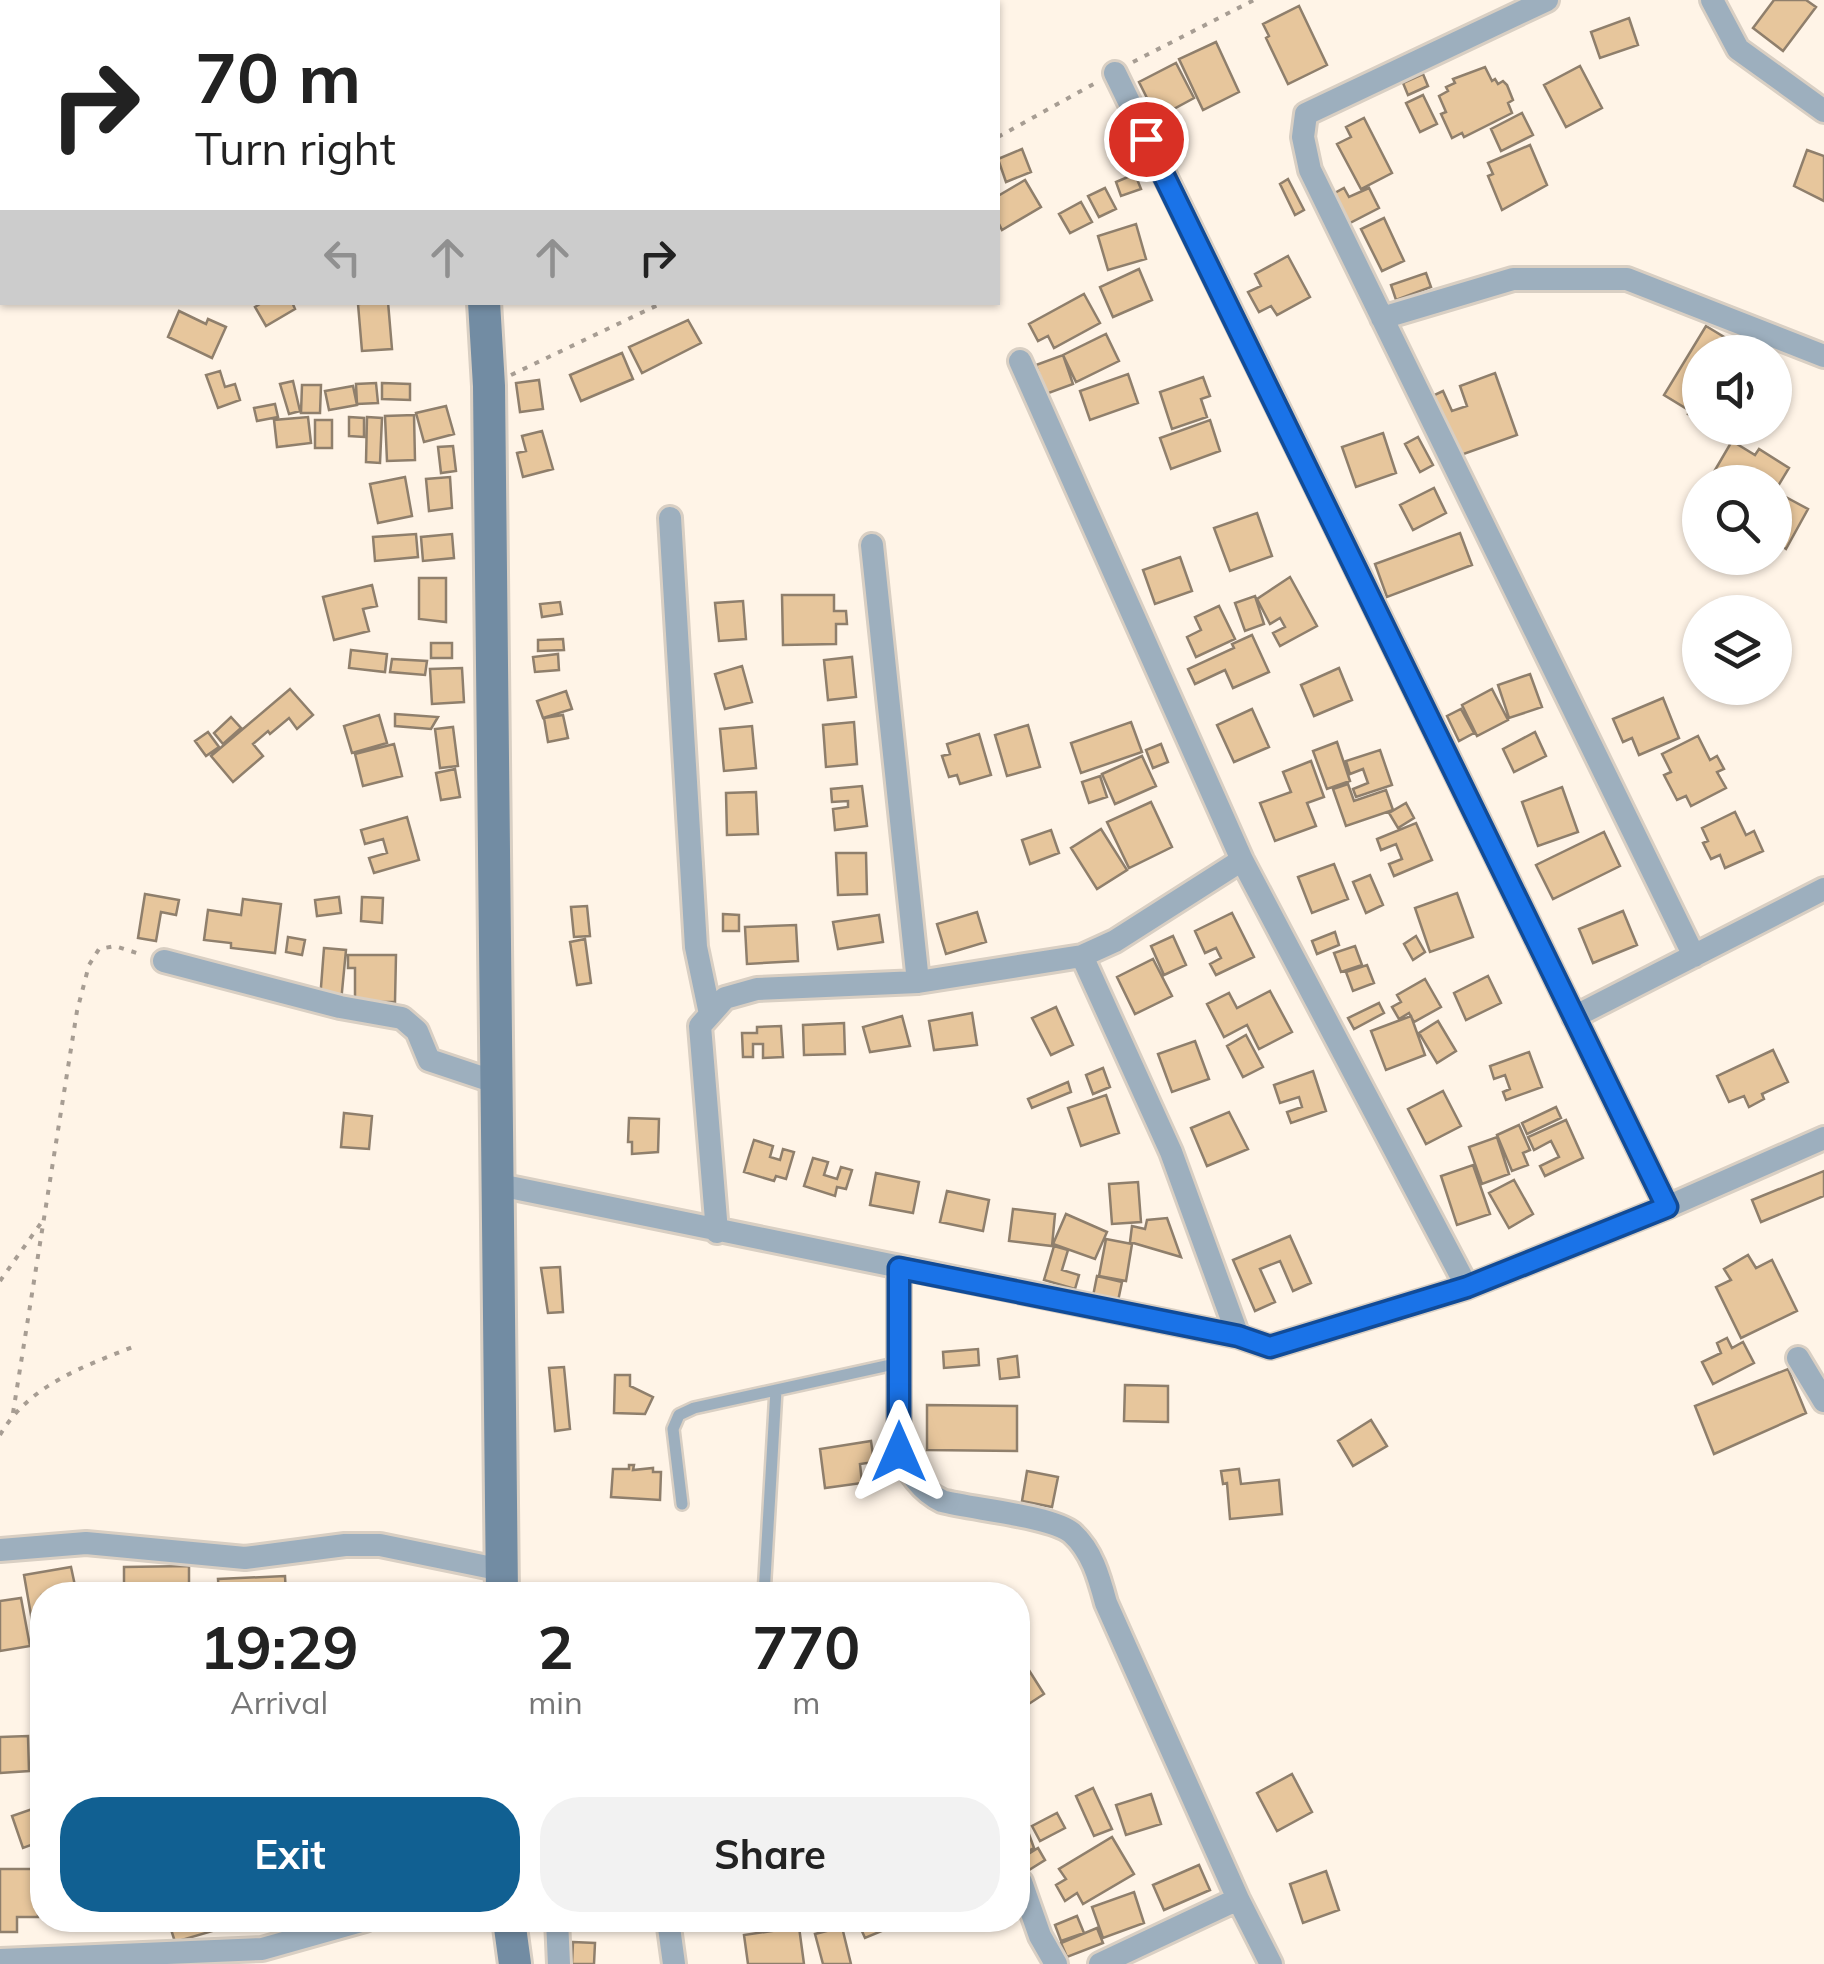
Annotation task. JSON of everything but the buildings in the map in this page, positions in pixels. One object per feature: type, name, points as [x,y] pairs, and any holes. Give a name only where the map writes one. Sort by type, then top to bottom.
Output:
[{"type":"main road","points":[[484,305],[489,386],[502,1582]]},
{"type":"main road","points":[[511,1932],[516,1964]]},
{"type":"street","points":[[1547,0],[1306,114],[1303,137],[1310,170],[1694,956]]},
{"type":"street","points":[[1712,0],[1738,49],[1824,111]]},
{"type":"street","points":[[1114,72],[1667,1207]]},
{"type":"street","points":[[1382,318],[1513,279],[1627,279],[1824,356]]},
{"type":"street","points":[[1020,360],[1242,860],[1467,1287]]},
{"type":"street","points":[[670,518],[696,947],[710,1014]]},
{"type":"street","points":[[872,545],[918,982]]},
{"type":"street","points":[[718,1232],[700,1026],[725,998],[757,989],[918,982],[1082,956],[1115,941],[1242,860]]},
{"type":"street","points":[[1574,1017],[1824,889]]},
{"type":"street","points":[[1082,956],[1171,1152],[1238,1336]]},
{"type":"street","points":[[164,961],[340,1007],[402,1018],[417,1032],[429,1060],[498,1083]]},
{"type":"street","points":[[499,1185],[1238,1336],[1270,1347],[1467,1287],[1667,1207],[1824,1138]]},
{"type":"street","points":[[899,1268],[899,1452],[928,1494],[974,1510],[1070,1530],[1087,1551],[1106,1603],[1271,1964]]},
{"type":"street","points":[[1798,1358],[1824,1401]]},
{"type":"street","points":[[0,1550],[86,1543],[245,1558],[344,1545],[380,1545],[502,1582]]},
{"type":"street","points":[[1100,1964],[1238,1899]]},
{"type":"street","points":[[1030,1908],[1056,1964]]},
{"type":"street","points":[[0,1960],[262,1949],[321,1932]]},
{"type":"street","points":[[558,1932],[559,1964]]},
{"type":"street","points":[[670,1932],[674,1964]]},
{"type":"lane","points":[[682,1504],[673,1429],[678,1414],[898,1363]]},
{"type":"lane","points":[[765,1582],[776,1390]]},
{"type":"path","points":[[489,386],[658,305]]},
{"type":"path","points":[[13,1413],[66,1071],[88,964],[99,948],[115,946],[164,961]]},
{"type":"path","points":[[0,1280],[44,1219]]},
{"type":"path","points":[[0,1434],[13,1413],[32,1395],[67,1374],[135,1346]]},
{"type":"route","points":[[899,1452],[899,1268],[1238,1336],[1270,1347],[1467,1287],[1667,1207],[1146,139]]}]
